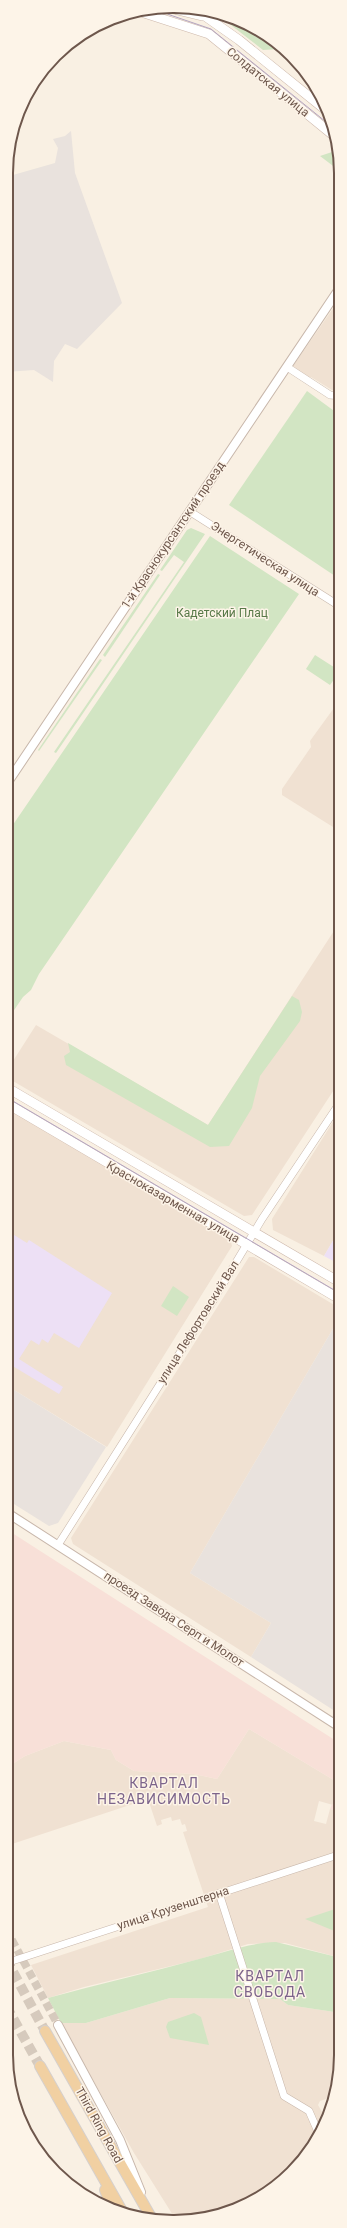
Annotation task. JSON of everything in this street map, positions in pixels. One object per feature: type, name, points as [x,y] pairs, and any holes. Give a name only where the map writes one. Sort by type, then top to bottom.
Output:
[{"type":"main road","points":[[191,14],[208,18]]},
{"type":"main road","name":"Солдатская улица","points":[[150,15],[202,30],[216,39],[328,130]]},
{"type":"main road","name":"Солдатская улица","points":[[205,16],[317,103]]},
{"type":"main road","name":"Красноказарменная улица","points":[[13,1091],[334,1279]]},
{"type":"main road","name":"Красноказарменная улица","points":[[13,1107],[334,1296]]},
{"type":"main road","name":"Third Ring Road","points":[[45,2031],[149,2213]]},
{"type":"main road","name":"Third Ring Road","points":[[40,2066],[119,2205]]},
{"type":"main road","points":[[89,2151],[109,2202]]},
{"type":"street","name":"1-й Краснокурсантский проезд","points":[[13,775],[334,296]]},
{"type":"street","points":[[287,367],[330,395],[334,395]]},
{"type":"street","name":"Энергетическая улица","points":[[189,511],[334,603]]},
{"type":"street","name":"улица Лефортовский Вал","points":[[58,1545],[214,1299],[253,1233],[334,1112]]},
{"type":"street","name":"проезд Завода Серп и Молот","points":[[13,1516],[334,1723]]},
{"type":"street","name":"улица Крузенштерна","points":[[13,1961],[334,1856]]},
{"type":"street","points":[[219,1893],[284,2096],[309,2110],[316,2127]]},
{"type":"street","points":[[58,2025],[120,2140],[150,2213]]},
{"type":"shaded area","points":[[71,131],[75,173],[122,303],[77,349],[65,344],[54,361],[53,382],[34,370],[13,372],[13,175],[55,163],[58,148],[53,139],[65,136]]},
{"type":"shaded area","points":[[334,307],[334,390],[311,377],[306,377],[293,366]]},
{"type":"shaded area","points":[[334,708],[334,828],[282,795],[282,789],[311,747],[310,741]]},
{"type":"shaded area","points":[[334,931],[334,1090],[252,1215],[244,1216],[13,1081],[13,1061],[36,1025],[208,1125]]},
{"type":"shaded area","points":[[13,1111],[230,1238],[232,1246],[107,1447],[13,1389]]},
{"type":"shaded area","points":[[334,1120],[334,1239],[324,1256],[273,1230],[272,1219]]},
{"type":"shaded area","points":[[13,1234],[27,1243],[29,1240],[112,1293],[79,1348],[54,1333],[48,1343],[42,1339],[39,1345],[31,1340],[19,1359],[63,1387],[59,1394],[13,1366]]},
{"type":"shaded area","points":[[334,1239],[334,1261],[324,1256]]},
{"type":"shaded area","points":[[249,1257],[254,1257],[334,1305],[334,1327],[190,1573],[271,1623],[251,1657],[73,1544],[71,1538]]},
{"type":"shaded area","points":[[334,1327],[334,1710],[251,1657],[271,1623],[190,1573]]},
{"type":"shaded area","points":[[13,1389],[106,1447],[58,1523],[49,1526],[13,1503]]},
{"type":"shaded area","points":[[13,1533],[334,1740],[334,1780],[249,1729],[217,1779],[194,1774],[134,1771],[116,1760],[111,1750],[64,1741],[25,1756],[13,1764]]},
{"type":"shaded area","points":[[249,1729],[334,1780],[334,1805],[319,1801],[314,1821],[326,1824],[330,1809],[334,1810],[334,1956],[285,1943],[248,1944],[200,1959],[84,1987],[48,1998],[31,1965],[208,1907],[183,1832],[187,1831],[185,1824],[182,1825],[180,1819],[172,1821],[171,1817],[161,1820],[162,1824],[157,1826],[148,1799],[13,1844],[13,1764],[25,1756],[64,1741],[111,1750],[116,1760],[134,1771],[194,1774],[217,1779]]},
{"type":"shaded area","points":[[332,1804],[334,1805],[334,1810],[330,1809]]},
{"type":"shaded area","points":[[170,1998],[280,1999],[288,2005],[334,2012],[334,2065],[329,2096],[328,2098],[320,2101],[318,2105],[323,2113],[307,2144],[287,2168],[271,2182],[235,2203],[215,2210],[194,2214],[173,2215],[134,2153],[61,2023],[86,2023]]},
{"type":"green space","points":[[228,23],[263,40],[275,49],[263,50]]},
{"type":"green space","points":[[333,152],[334,167],[320,156]]},
{"type":"green space","points":[[307,391],[334,411],[334,575],[229,505]]},
{"type":"green space","points":[[191,528],[205,534],[56,753],[54,752],[184,562],[174,555],[162,571],[160,570],[187,530]]},
{"type":"green space","name":"Кадетский Плац","points":[[210,536],[299,594],[39,974],[31,990],[23,997],[13,1012],[13,825]]},
{"type":"green space","points":[[158,574],[160,575],[105,657],[103,655]]},
{"type":"green space","points":[[315,655],[334,667],[334,679],[330,685],[306,669]]},
{"type":"green space","points":[[100,659],[102,660],[39,751],[38,750]]},
{"type":"green space","points":[[292,996],[299,1000],[302,1012],[300,1021],[260,1076],[252,1108],[229,1146],[210,1147],[66,1065],[64,1056],[70,1052],[68,1043],[208,1125]]},
{"type":"green space","points":[[173,1286],[189,1297],[177,1316],[161,1306]]},
{"type":"green space","points":[[334,1909],[334,1931],[305,1919]]},
{"type":"green space","points":[[276,1942],[334,1956],[334,2012],[288,2005],[280,1999],[170,1998],[86,2023],[61,2023],[48,1998],[237,1948]]},
{"type":"green space","points":[[194,2013],[201,2017],[209,2045],[170,2038],[166,2027],[168,2022]]},
{"type":"tunnel","points":[[13,1942],[58,2025]]},
{"type":"tunnel","points":[[13,1972],[45,2031]]},
{"type":"tunnel","points":[[13,2018],[40,2066]]},
{"type":"tram line","points":[[166,13],[211,29],[325,121]]},
{"type":"tram line","points":[[13,1101],[334,1290]]},
{"type":"district","name":"КВАРТАЛ НЕЗАВИСИМОСТЬ","points":[[164,1792]]},
{"type":"district","name":"КВАРТАЛ СВОБОДА","points":[[270,1984]]}]
